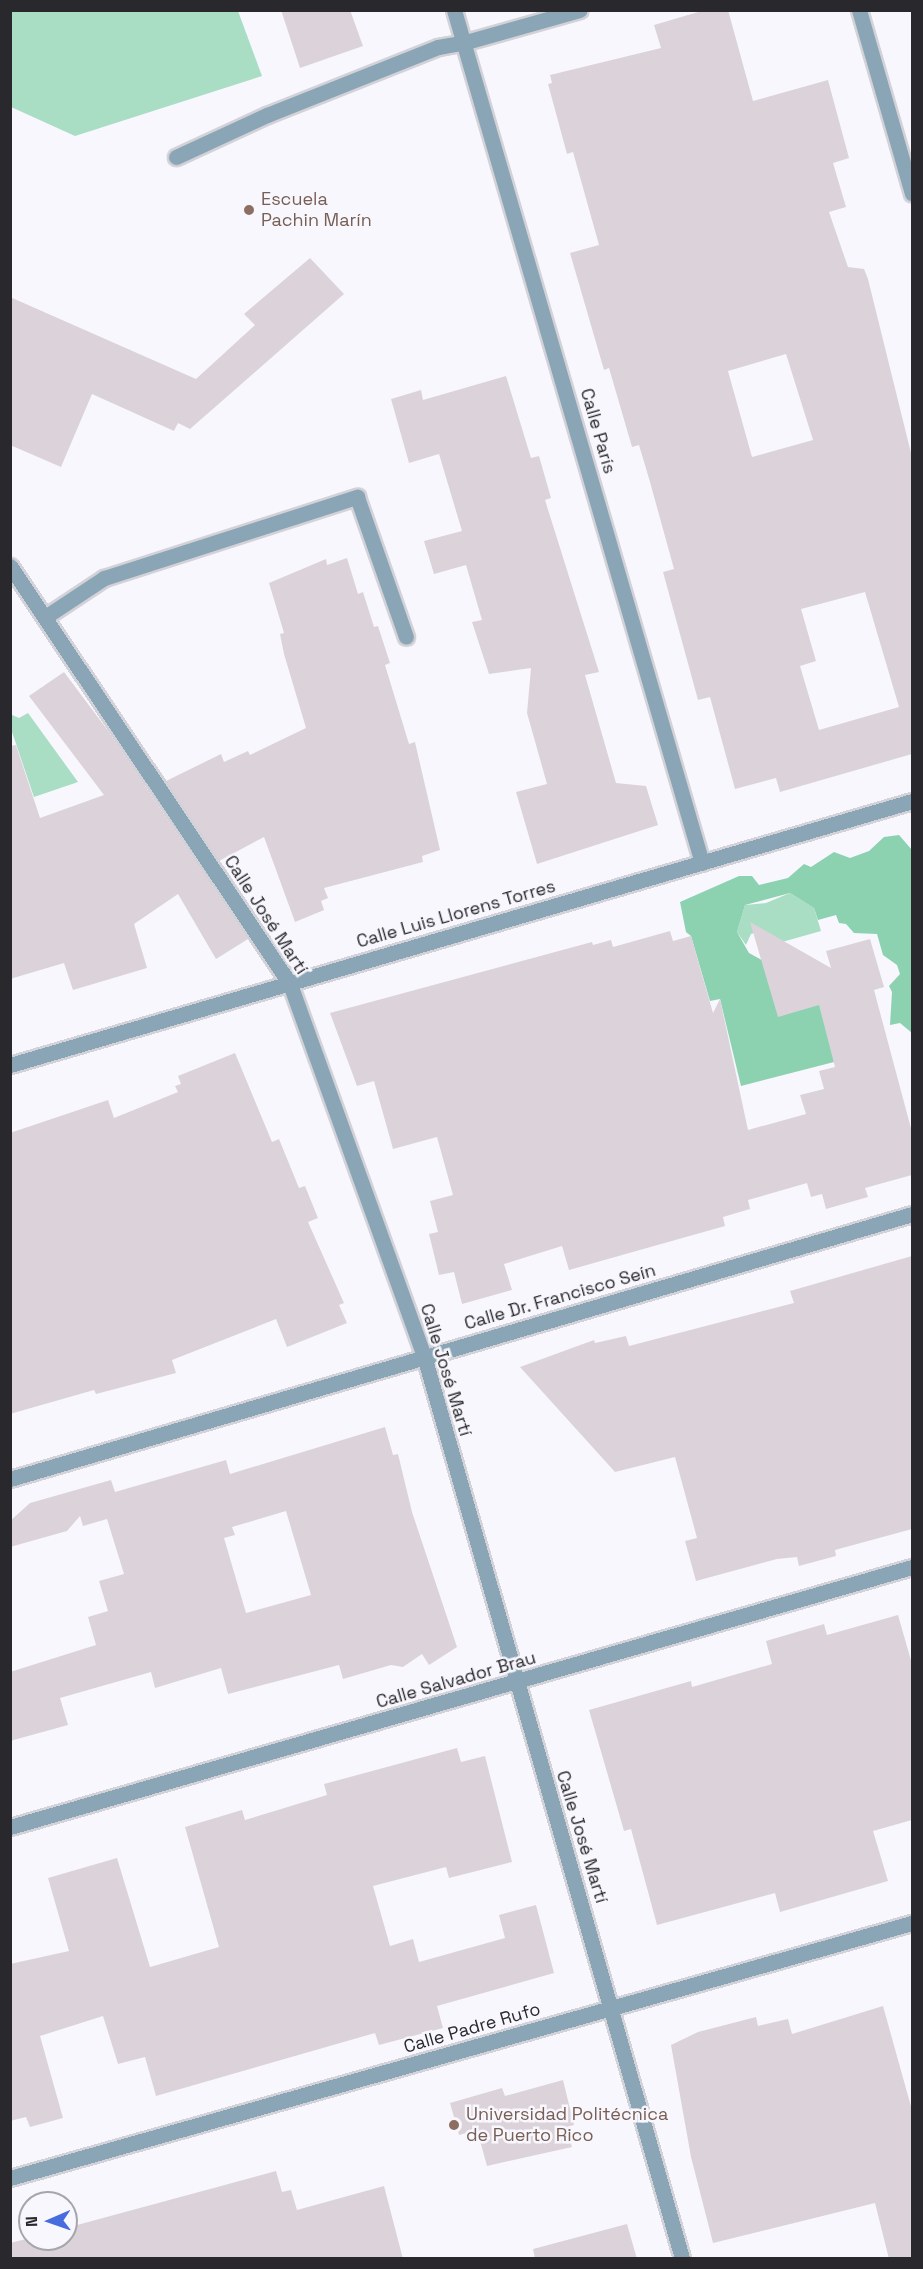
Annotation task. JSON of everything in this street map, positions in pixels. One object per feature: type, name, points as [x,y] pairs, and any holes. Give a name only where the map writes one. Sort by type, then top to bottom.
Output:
[{"type":"street","name":"Calle París","points":[[454,10],[466,42],[702,863]]},
{"type":"street","points":[[176,157],[277,111],[438,47],[466,42],[580,10]]},
{"type":"street","points":[[859,10],[912,194]]},
{"type":"street","points":[[45,617],[104,578],[357,497],[406,637]]},
{"type":"street","name":"Calle José Martí","points":[[10,566],[290,984],[424,1356],[516,1683],[613,2009],[682,2259]]},
{"type":"street","name":"Calle Luis Llorens Torres","points":[[10,1065],[912,801]]},
{"type":"street","name":"Calle Dr. Francisco Seín","points":[[10,1479],[912,1214]]},
{"type":"street","name":"Calle Salvador Brau","points":[[10,1827],[912,1568]]},
{"type":"street","name":"Calle Padre Rufo","points":[[10,2178],[912,1923]]},
{"type":"green space","points":[[11,10],[238,11],[262,76],[75,136],[11,107]]},
{"type":"green space","points":[[28,713],[78,782],[34,797],[11,729],[10,714],[19,718]]},
{"type":"green space","points":[[899,835],[912,850],[912,1033],[900,1023],[890,1025],[892,992],[889,986],[900,974],[897,965],[883,955],[877,934],[854,933],[846,924],[839,923],[836,915],[818,920],[814,908],[790,893],[745,905],[737,932],[749,953],[835,1000],[834,1062],[741,1086],[720,999],[710,1001],[691,936],[686,932],[680,902],[739,876],[752,876],[759,885],[788,878],[804,864],[811,867],[834,852],[850,858],[869,851],[884,837]]},
{"type":"green space","points":[[790,893],[814,908],[821,931],[775,944],[764,930],[751,934],[746,945],[737,932],[745,905],[766,903]]},
{"type":"building","points":[[281,10],[350,10],[363,46],[300,68]]},
{"type":"building","points":[[705,10],[728,10],[753,101],[828,80],[849,158],[833,163],[846,207],[829,212],[848,267],[864,269],[868,279],[912,457],[912,754],[780,792],[776,778],[735,789],[710,697],[698,700],[663,572],[674,569],[650,482],[639,445],[632,447],[609,368],[604,370],[570,253],[599,245],[573,152],[567,154],[548,84],[552,83],[550,75],[661,48],[654,25]],"holes":[[[786,354],[813,440],[752,457],[728,371]],[[865,592],[899,707],[819,730],[800,666],[816,661],[801,609]]]},
{"type":"building","points":[[310,258],[344,294],[190,429],[178,423],[174,431],[92,394],[61,467],[10,445],[10,297],[196,379],[255,325],[244,314]]},
{"type":"building","points":[[506,376],[531,458],[539,456],[551,498],[545,500],[599,672],[585,675],[616,783],[646,786],[658,825],[537,864],[516,792],[547,784],[527,713],[531,668],[489,674],[472,622],[482,620],[466,565],[434,574],[424,541],[462,531],[439,454],[409,463],[391,399],[421,390],[423,400]]},
{"type":"building","points":[[347,558],[358,594],[363,592],[374,627],[378,626],[390,663],[385,665],[409,744],[415,742],[440,850],[422,856],[423,862],[324,888],[328,898],[321,901],[324,910],[295,922],[264,837],[219,861],[166,781],[221,754],[224,762],[248,751],[250,755],[306,728],[284,654],[280,634],[284,633],[269,583],[326,559],[327,565]]},
{"type":"building","points":[[64,672],[109,732],[248,939],[216,959],[178,894],[134,924],[147,968],[73,990],[64,963],[10,979],[10,746],[16,745],[40,818],[104,795],[29,696]]},
{"type":"building","points":[[750,922],[831,968],[826,951],[870,939],[884,987],[874,990],[912,1132],[912,1175],[865,1188],[868,1197],[826,1209],[822,1194],[811,1197],[807,1183],[748,1200],[750,1209],[723,1217],[725,1226],[569,1270],[562,1246],[504,1264],[512,1290],[462,1304],[454,1272],[439,1275],[429,1234],[438,1232],[430,1201],[453,1195],[437,1137],[393,1149],[374,1081],[357,1086],[330,1013],[592,942],[593,945],[611,940],[613,947],[670,931],[673,941],[691,936],[713,1013],[720,999],[748,1130],[806,1114],[800,1095],[824,1089],[819,1071],[835,1067],[819,1005],[778,1017]]},
{"type":"building","points":[[235,1053],[272,1142],[279,1139],[299,1188],[305,1186],[318,1218],[308,1222],[344,1303],[339,1305],[347,1323],[287,1347],[276,1319],[172,1360],[176,1373],[96,1394],[94,1390],[10,1414],[10,1133],[108,1100],[114,1118],[178,1092],[175,1086],[181,1084],[178,1076]]},
{"type":"building","points":[[912,1256],[912,1529],[835,1550],[836,1556],[799,1566],[797,1557],[777,1559],[696,1581],[685,1541],[697,1538],[675,1457],[615,1472],[520,1367],[594,1340],[595,1343],[626,1336],[629,1346],[794,1303],[790,1291]]},
{"type":"building","points":[[385,1427],[393,1455],[398,1454],[412,1512],[457,1647],[429,1665],[422,1654],[403,1667],[391,1665],[343,1679],[339,1665],[228,1694],[221,1668],[155,1688],[151,1672],[60,1698],[68,1725],[10,1741],[10,1672],[96,1645],[88,1617],[108,1611],[99,1581],[124,1574],[107,1519],[83,1526],[80,1516],[67,1531],[10,1547],[10,1521],[30,1503],[111,1480],[115,1492],[226,1460],[230,1474]],"holes":[[[286,1511],[311,1595],[246,1613],[224,1538],[235,1535],[232,1527]]]},
{"type":"building","points":[[898,1615],[912,1664],[912,1820],[873,1831],[888,1881],[780,1912],[775,1893],[657,1925],[631,1829],[624,1831],[589,1710],[691,1681],[692,1687],[772,1664],[766,1641],[824,1624],[827,1635]]},
{"type":"building","points":[[457,1748],[461,1762],[485,1756],[512,1862],[449,1878],[446,1867],[373,1886],[390,1946],[413,1939],[419,1962],[505,1938],[499,1915],[536,1905],[554,1973],[437,2006],[443,2028],[379,2045],[375,2033],[156,2096],[145,2057],[118,2064],[103,2016],[40,2036],[63,2118],[30,2127],[26,2117],[10,2121],[10,1964],[69,1951],[48,1878],[117,1858],[150,1967],[219,1947],[185,1827],[242,1810],[245,1820],[327,1795],[324,1784]]},
{"type":"building","points":[[883,2006],[912,2110],[912,2259],[889,2259],[875,2203],[713,2243],[691,2157],[671,2045],[698,2032],[756,2017],[758,2026],[788,2019],[792,2034]]},
{"type":"building","points":[[563,2080],[574,2125],[566,2127],[572,2147],[487,2166],[477,2130],[459,2135],[450,2103],[502,2088],[505,2096]]},
{"type":"building","points":[[276,2171],[282,2192],[291,2190],[297,2210],[384,2186],[403,2259],[10,2259],[10,2243],[18,2241],[18,2251],[78,2251],[78,2225]]},
{"type":"building","points":[[627,2224],[637,2259],[535,2259],[533,2249]]},
{"type":"place","name":"Escuela Pachin Marín","points":[[249,210]]},
{"type":"place","name":"Universidad Politécnica de Puerto Rico","points":[[454,2125]]}]
